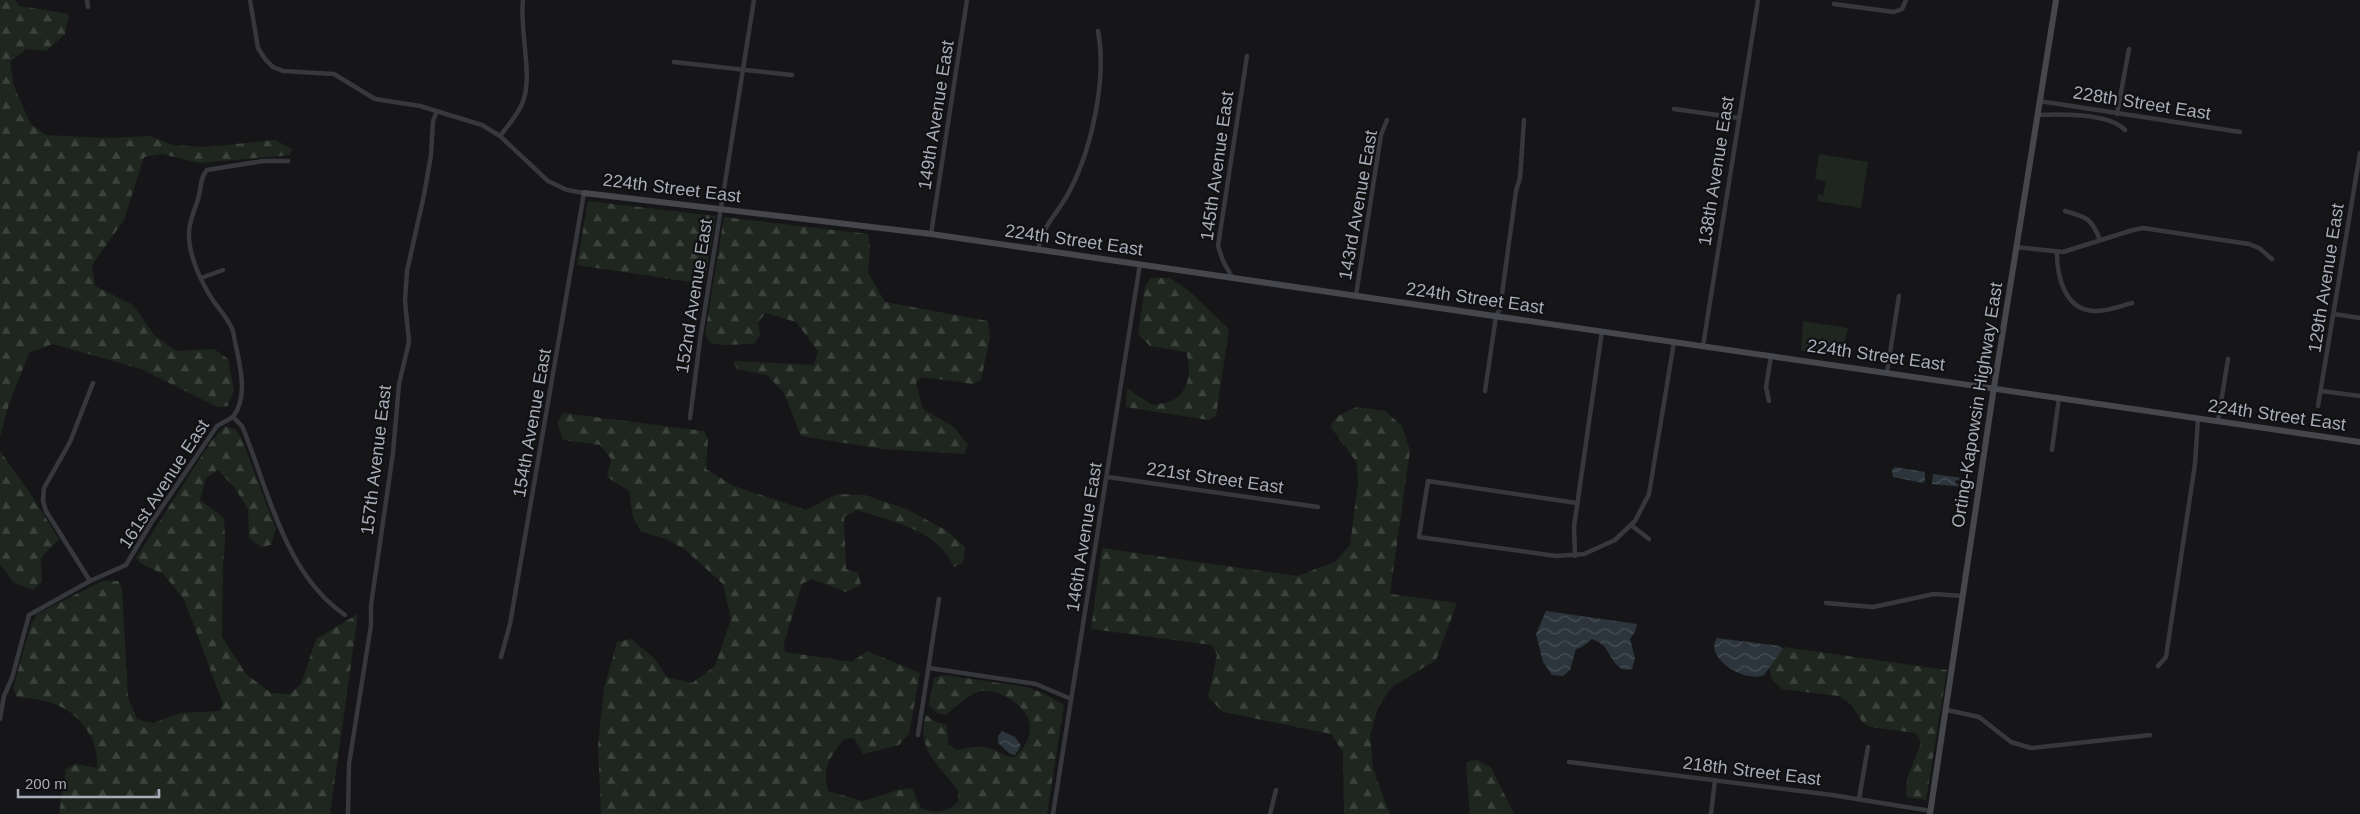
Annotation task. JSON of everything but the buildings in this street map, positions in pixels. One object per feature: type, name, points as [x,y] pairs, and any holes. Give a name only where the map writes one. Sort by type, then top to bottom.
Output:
[{"type":"street","points":[[87,0],[88,7]]},
{"type":"street","points":[[250,0],[258,48],[273,67],[288,71],[334,74],[375,99],[412,104],[482,125],[500,136],[548,181],[567,190],[584,193]]},
{"type":"street","points":[[500,136],[523,103],[526,87],[521,17],[523,0]]},
{"type":"street","name":"152nd Avenue East","points":[[690,418],[754,0]]},
{"type":"street","name":"149th Avenue East","points":[[931,234],[967,0]]},
{"type":"street","name":"138th Avenue East","points":[[1703,346],[1758,0]]},
{"type":"street","points":[[1834,4],[1894,12],[1902,9],[1906,0]]},
{"type":"street","name":"Orting-Kapowsin Highway East","points":[[1931,812],[1994,388],[2056,0]]},
{"type":"street","points":[[1038,250],[1045,227],[1066,199],[1087,151],[1102,62],[1098,31]]},
{"type":"street","points":[[2117,114],[2129,50]]},
{"type":"street","name":"145th Avenue East","points":[[1232,277],[1223,261],[1218,246],[1247,56]]},
{"type":"street","points":[[674,62],[792,75]]},
{"type":"street","name":"228th Street East","points":[[2039,101],[2240,132]]},
{"type":"street","points":[[1674,109],[1739,118]]},
{"type":"street","name":"157th Avenue East","points":[[348,814],[349,764],[371,625],[372,598],[388,487],[398,384],[409,342],[405,301],[407,271],[424,195],[431,155],[433,120],[437,111]]},
{"type":"street","points":[[2037,115],[2067,114],[2098,118],[2117,123],[2125,130]]},
{"type":"street","name":"143rd Avenue East","points":[[1356,295],[1379,147],[1387,120]]},
{"type":"street","points":[[1485,391],[1496,316],[1500,309],[1516,191],[1520,178],[1524,120]]},
{"type":"street","name":"129th Avenue East","points":[[2318,406],[2360,153]]},
{"type":"street","points":[[288,161],[263,162],[205,172],[189,233],[201,278],[213,300],[231,324],[233,331],[242,381],[241,399],[233,417],[242,426],[286,538],[304,573],[320,594],[345,615]]},
{"type":"street","name":"224th Street East","points":[[584,193],[931,234],[2360,442]]},
{"type":"street","name":"154th Avenue East","points":[[501,657],[512,615],[584,193]]},
{"type":"street","points":[[2065,212],[2083,216],[2092,222],[2100,240]]},
{"type":"street","points":[[2016,247],[2057,253],[2143,228],[2249,244],[2259,248],[2272,259]]},
{"type":"street","points":[[2057,253],[2060,284],[2068,295],[2082,308],[2099,311],[2132,303]]},
{"type":"street","name":"146th Avenue East","points":[[1053,814],[1108,477],[1140,264]]},
{"type":"street","points":[[201,278],[223,270]]},
{"type":"street","points":[[1888,372],[1899,296]]},
{"type":"street","points":[[2334,314],[2360,318]]},
{"type":"street","points":[[1575,556],[1573,537],[1577,503],[1602,332]]},
{"type":"street","points":[[1577,503],[1428,482],[1419,537],[1556,556],[1575,556],[1605,546],[1632,525],[1645,504],[1652,484],[1674,342]]},
{"type":"street","points":[[1770,401],[1766,387],[1771,356]]},
{"type":"street","points":[[2218,421],[2228,358]]},
{"type":"street","points":[[90,581],[46,511],[43,500],[44,488],[70,442],[93,383]]},
{"type":"street","points":[[2321,391],[2360,396]]},
{"type":"street","points":[[2052,450],[2059,397]]},
{"type":"street","name":"161st Avenue East","points":[[0,719],[2,696],[10,683],[29,614],[90,581],[123,567],[129,562],[153,519],[211,434],[222,421],[233,417]]},
{"type":"street","points":[[2158,666],[2166,657],[2195,464],[2198,418]]},
{"type":"street","name":"221st Street East","points":[[1108,477],[1318,507]]},
{"type":"street","points":[[1632,525],[1649,539]]},
{"type":"street","points":[[1826,603],[1873,607],[1934,594],[1963,596]]},
{"type":"street","points":[[918,735],[939,599]]},
{"type":"street","points":[[929,668],[1036,684],[1071,699]]},
{"type":"street","points":[[1947,710],[1978,717],[2011,742],[2031,748],[2150,735]]},
{"type":"street","points":[[1859,799],[1868,747]]},
{"type":"street","name":"218th Street East","points":[[1569,762],[1859,799],[1931,812]]},
{"type":"street","points":[[1711,814],[1715,780]]},
{"type":"street","points":[[1270,814],[1276,790]]},
{"type":"green space","points":[[0,0],[15,0],[20,6],[69,14],[65,34],[46,51],[26,49],[10,62],[14,86],[30,123],[46,135],[105,138],[150,136],[172,145],[205,147],[275,140],[292,149],[290,155],[199,163],[162,154],[144,157],[124,220],[92,265],[95,286],[133,305],[155,336],[176,351],[214,349],[228,359],[234,390],[228,406],[217,407],[141,369],[52,344],[29,353],[9,404],[0,437]]},
{"type":"green space","points":[[1819,154],[1868,162],[1861,208],[1817,201],[1818,194],[1823,195],[1826,181],[1815,179]]},
{"type":"green space","points":[[588,201],[716,216],[704,284],[577,265]]},
{"type":"green space","points":[[724,217],[868,234],[870,248],[868,273],[885,302],[988,321],[990,337],[981,380],[973,384],[922,377],[916,382],[923,409],[954,427],[968,445],[965,454],[882,449],[801,436],[784,393],[767,375],[737,369],[733,361],[814,365],[818,351],[796,322],[766,313],[758,322],[760,335],[754,344],[721,345],[710,343],[705,334]]},
{"type":"green space","points":[[1151,278],[1170,278],[1188,290],[1229,329],[1216,416],[1208,420],[1126,407],[1127,388],[1152,405],[1173,400],[1187,384],[1189,365],[1186,352],[1150,346],[1138,334],[1145,286]]},
{"type":"green space","points":[[1803,321],[1848,328],[1841,355],[1801,351]]},
{"type":"green space","points":[[1357,407],[1385,411],[1402,426],[1410,450],[1390,594],[1457,603],[1436,660],[1392,687],[1378,707],[1370,736],[1373,769],[1390,814],[1344,814],[1343,752],[1331,734],[1223,712],[1208,697],[1217,655],[1212,645],[1091,629],[1102,548],[1297,576],[1335,562],[1350,545],[1358,483],[1357,463],[1330,426],[1338,416]]},
{"type":"green space","points":[[563,413],[704,431],[708,440],[706,469],[734,486],[806,510],[837,494],[865,495],[906,509],[946,530],[965,547],[963,563],[954,567],[937,544],[925,535],[899,523],[857,510],[844,517],[846,569],[858,573],[861,585],[846,592],[811,579],[802,584],[784,643],[785,652],[852,662],[867,651],[920,673],[909,734],[899,745],[863,754],[854,738],[844,739],[834,752],[826,768],[828,791],[863,801],[898,790],[912,788],[921,808],[936,812],[954,806],[958,802],[958,790],[937,765],[927,747],[923,727],[926,715],[934,721],[947,725],[948,744],[957,750],[985,747],[1015,757],[1021,751],[1028,738],[1029,722],[1019,706],[1003,695],[994,692],[977,692],[945,715],[937,713],[929,705],[934,678],[944,675],[1026,687],[1043,693],[1064,705],[1047,814],[601,814],[598,746],[604,689],[617,642],[631,639],[654,658],[667,677],[692,683],[715,666],[731,619],[723,584],[684,549],[666,539],[642,532],[633,518],[629,491],[607,477],[611,459],[600,445],[563,440],[557,423]]},
{"type":"green space","points":[[225,426],[235,429],[241,437],[276,529],[271,545],[261,547],[249,538],[248,509],[235,488],[218,470],[206,478],[200,500],[224,518],[222,637],[246,674],[271,693],[290,694],[301,684],[316,639],[358,614],[330,814],[59,814],[66,769],[76,764],[97,768],[97,757],[95,746],[85,726],[77,718],[59,706],[48,702],[17,697],[13,688],[31,624],[37,614],[102,581],[118,581],[122,588],[128,697],[137,719],[153,723],[181,713],[219,711],[223,704],[184,599],[163,574],[140,563],[136,558],[210,443]]},
{"type":"green space","points":[[0,451],[30,493],[59,539],[41,558],[42,582],[32,590],[13,582],[0,564]]},
{"type":"green space","points":[[1784,647],[1947,670],[1926,800],[1906,797],[1907,779],[1921,743],[1916,733],[1870,727],[1863,723],[1851,704],[1839,696],[1782,689],[1772,680],[1769,668]]},
{"type":"green space","points":[[1475,759],[1491,767],[1514,814],[1470,814],[1466,763]]},
{"type":"water","points":[[1895,467],[1925,472],[1925,481],[1923,483],[1893,477],[1892,470]]},
{"type":"water","points":[[1933,474],[1963,478],[1964,481],[1956,480],[1955,483],[1964,487],[1932,484]]},
{"type":"water","points":[[1546,611],[1637,624],[1635,632],[1630,639],[1635,658],[1632,669],[1622,669],[1618,666],[1603,645],[1592,639],[1576,649],[1570,670],[1563,676],[1552,675],[1543,662],[1536,634]]},
{"type":"water","points":[[1717,638],[1780,646],[1783,649],[1764,675],[1756,677],[1747,676],[1728,667],[1721,660],[1716,653],[1714,645]]},
{"type":"water","points":[[1002,731],[1015,737],[1021,746],[1015,755],[1010,754],[998,743],[998,736]]}]
